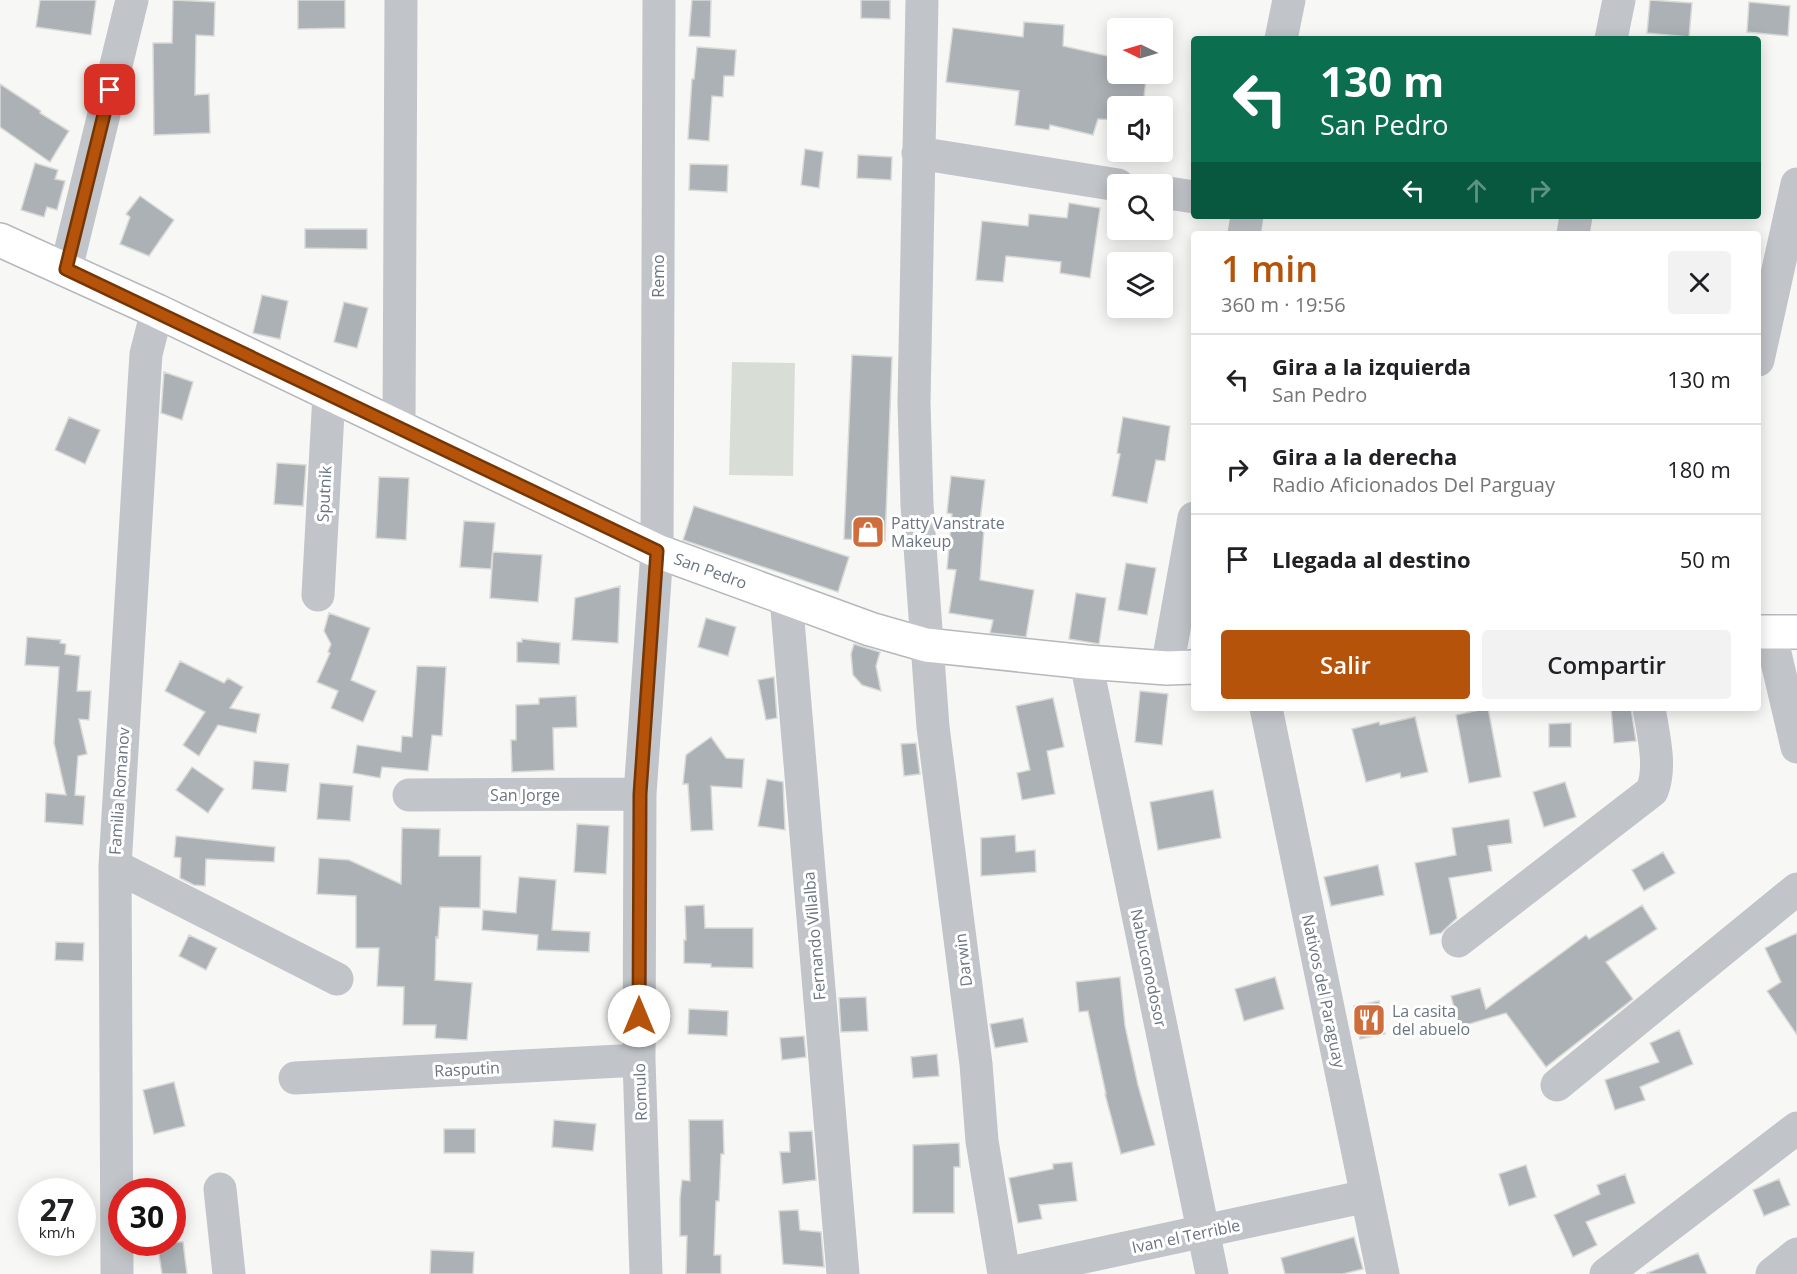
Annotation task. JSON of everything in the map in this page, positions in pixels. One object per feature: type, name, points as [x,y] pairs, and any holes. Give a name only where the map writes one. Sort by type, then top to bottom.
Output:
[{"type":"main road","name":"San Pedro","points":[[0,240],[157,311],[657,551],[870,629],[926,645],[1086,662],[1181,668]]},
{"type":"street","points":[[66,269],[132,0]]},
{"type":"street","points":[[399,427],[401,0]]},
{"type":"street","name":"Remo","points":[[657,551],[659,0]]},
{"type":"street","name":"Darwin","points":[[922,0],[914,402],[917,505],[926,645],[933,727],[975,1052],[982,1142],[1005,1274]]},
{"type":"street","points":[[1282,36],[1288,0]]},
{"type":"street","points":[[1612,36],[1619,0]]},
{"type":"street","points":[[918,153],[1107,183]]},
{"type":"street","points":[[1761,344],[1780,242],[1797,183]]},
{"type":"street","points":[[1173,194],[1191,197]]},
{"type":"street","name":"Familia Romanov","points":[[117,1274],[115,866],[146,354],[157,311]]},
{"type":"street","name":"Sputnik","points":[[318,595],[330,394]]},
{"type":"street","name":"Romulo","points":[[646,1274],[639,1060],[640,794],[657,551]]},
{"type":"street","points":[[1181,668],[1191,553]]},
{"type":"street","name":"Fernando Villalba","points":[[786,597],[843,1274]]},
{"type":"street","points":[[1775,632],[1797,747]]},
{"type":"street","name":"Nabuconodosor","points":[[1086,662],[1212,1274]]},
{"type":"street","name":"Nativos del Paraguay","points":[[1267,711],[1383,1274]]},
{"type":"street","points":[[1458,941],[1652,791],[1657,780],[1657,766],[1649,711]]},
{"type":"street","name":"San Jorge","points":[[409,795],[640,794]]},
{"type":"street","points":[[115,866],[336,980]]},
{"type":"street","points":[[1557,1085],[1797,889]]},
{"type":"street","name":"Rasputin","points":[[295,1078],[639,1060]]},
{"type":"street","points":[[1606,1274],[1797,1128]]},
{"type":"street","points":[[220,1189],[229,1274]]},
{"type":"street","name":"Ivan el Terrible","points":[[1005,1274],[1367,1196]]},
{"type":"street","points":[[1772,1274],[1797,1254]]},
{"type":"shaded area","points":[[732,362],[795,363],[793,476],[729,475]]},
{"type":"building","points":[[40,0],[96,0],[91,35],[36,27]]},
{"type":"building","points":[[173,0],[215,2],[214,36],[196,35],[195,95],[209,94],[210,133],[154,135],[153,43],[172,43]]},
{"type":"building","points":[[298,0],[345,0],[345,28],[298,29]]},
{"type":"building","points":[[692,0],[711,0],[710,37],[689,36]]},
{"type":"building","points":[[861,0],[890,0],[890,19],[861,18]]},
{"type":"building","points":[[1650,0],[1692,3],[1689,36],[1647,33]]},
{"type":"building","points":[[1749,2],[1790,6],[1788,36],[1747,32]]},
{"type":"building","points":[[1024,22],[1064,25],[1063,46],[1107,56],[1107,84],[1145,84],[1144,96],[1107,96],[1107,119],[1098,119],[1093,135],[1050,125],[1049,130],[1015,125],[1019,91],[946,82],[953,28],[1023,37]]},
{"type":"building","points":[[697,47],[736,50],[734,76],[724,76],[723,97],[712,96],[709,141],[688,139],[692,79],[694,79]]},
{"type":"building","points":[[0,84],[69,131],[50,162],[0,127]]},
{"type":"building","points":[[805,149],[823,152],[819,188],[801,185]]},
{"type":"building","points":[[858,155],[892,157],[891,180],[857,178]]},
{"type":"building","points":[[35,163],[58,170],[55,179],[65,181],[57,210],[47,207],[44,217],[21,210]]},
{"type":"building","points":[[690,164],[728,165],[727,192],[689,190]]},
{"type":"building","points":[[140,196],[174,220],[149,256],[120,244],[130,217],[126,214]]},
{"type":"building","points":[[1069,203],[1100,208],[1090,278],[1060,273],[1061,262],[1006,256],[1003,282],[976,280],[982,221],[1028,226],[1029,214],[1067,218]]},
{"type":"building","points":[[305,229],[367,229],[367,249],[305,248]]},
{"type":"building","points":[[262,295],[288,301],[280,339],[253,333]]},
{"type":"building","points":[[344,302],[368,308],[357,348],[334,342]]},
{"type":"building","points":[[852,355],[892,357],[885,541],[844,539]]},
{"type":"building","points":[[164,372],[193,382],[182,420],[161,413]]},
{"type":"building","points":[[69,417],[100,430],[85,464],[55,450]]},
{"type":"building","points":[[1123,417],[1170,426],[1165,461],[1156,460],[1147,503],[1112,496],[1120,454],[1117,453]]},
{"type":"building","points":[[277,463],[306,465],[303,506],[274,504]]},
{"type":"building","points":[[951,476],[985,480],[979,529],[984,529],[980,580],[1034,590],[1026,637],[990,633],[993,620],[949,613],[956,570],[947,569],[952,514],[947,513]]},
{"type":"building","points":[[379,477],[409,478],[406,540],[376,538]]},
{"type":"building","points":[[694,506],[849,557],[838,592],[683,540]]},
{"type":"building","points":[[464,521],[495,523],[491,569],[460,567]]},
{"type":"building","points":[[493,552],[542,555],[538,602],[490,598]]},
{"type":"building","points":[[1126,563],[1156,568],[1147,615],[1118,610]]},
{"type":"building","points":[[620,586],[618,643],[572,640],[575,598]]},
{"type":"building","points":[[1076,593],[1106,598],[1099,644],[1069,639]]},
{"type":"building","points":[[329,613],[370,628],[351,680],[376,691],[363,722],[331,708],[338,691],[317,682],[330,653],[328,652],[331,644],[324,631]]},
{"type":"building","points":[[706,618],[736,627],[728,656],[698,647]]},
{"type":"building","points":[[27,637],[61,640],[60,643],[66,644],[65,654],[80,656],[77,691],[91,691],[89,720],[79,719],[87,754],[78,756],[75,795],[85,796],[83,825],[45,822],[46,793],[66,795],[54,743],[59,667],[25,665]]},
{"type":"building","points":[[522,639],[560,643],[559,664],[517,662],[517,642],[522,642]]},
{"type":"building","points":[[854,644],[880,652],[876,666],[881,691],[862,685],[853,675],[851,654]]},
{"type":"building","points":[[180,661],[224,683],[228,678],[243,687],[230,708],[260,714],[256,733],[218,725],[199,756],[183,745],[205,712],[165,691]]},
{"type":"building","points":[[417,666],[446,667],[442,736],[432,735],[428,771],[382,767],[380,778],[353,773],[357,745],[401,752],[402,736],[412,737]]},
{"type":"building","points":[[774,677],[777,718],[766,720],[758,680]]},
{"type":"building","points":[[1140,691],[1168,694],[1162,745],[1135,742]]},
{"type":"building","points":[[576,696],[577,727],[553,728],[554,770],[512,772],[511,740],[516,740],[516,705],[539,704],[539,698]]},
{"type":"building","points":[[1053,698],[1064,747],[1047,751],[1055,794],[1022,800],[1017,773],[1030,770],[1016,706]]},
{"type":"building","points":[[1489,711],[1501,777],[1469,783],[1456,715]]},
{"type":"building","points":[[1611,711],[1631,711],[1636,741],[1614,743]]},
{"type":"building","points":[[1415,717],[1428,772],[1401,778],[1400,773],[1366,782],[1352,729],[1379,722],[1380,725]]},
{"type":"building","points":[[1571,723],[1571,747],[1549,747],[1549,724]]},
{"type":"building","points":[[711,737],[726,758],[744,759],[742,788],[711,786],[713,830],[691,831],[688,784],[683,784],[686,755]]},
{"type":"building","points":[[916,743],[920,774],[904,776],[901,744]]},
{"type":"building","points":[[254,761],[289,764],[286,792],[252,789]]},
{"type":"building","points":[[192,767],[224,789],[208,813],[176,790]]},
{"type":"building","points":[[767,779],[783,782],[785,830],[758,826]]},
{"type":"building","points":[[1565,782],[1576,817],[1544,827],[1533,792]]},
{"type":"building","points":[[320,783],[353,786],[350,821],[317,819]]},
{"type":"building","points":[[1213,790],[1221,838],[1158,850],[1150,802]]},
{"type":"building","points":[[1509,819],[1512,843],[1488,846],[1492,871],[1449,878],[1457,918],[1441,933],[1430,935],[1415,863],[1456,855],[1452,828]]},
{"type":"building","points":[[577,824],[609,826],[606,874],[574,872]]},
{"type":"building","points":[[402,828],[440,829],[439,856],[481,856],[480,908],[440,907],[438,938],[436,937],[435,980],[472,983],[467,1040],[435,1038],[436,1025],[403,1025],[404,987],[377,986],[379,948],[356,948],[356,896],[317,894],[319,858],[349,860],[401,884]]},
{"type":"building","points":[[1015,835],[1016,852],[1035,850],[1036,872],[981,876],[981,838]]},
{"type":"building","points":[[176,836],[275,847],[274,862],[206,859],[205,886],[194,885],[180,878],[181,858],[174,857]]},
{"type":"building","points":[[1663,852],[1675,873],[1644,891],[1632,870]]},
{"type":"building","points":[[1378,865],[1384,895],[1331,906],[1324,877]]},
{"type":"building","points":[[519,877],[556,880],[552,930],[590,932],[589,952],[537,950],[538,935],[482,930],[483,910],[516,913]]},
{"type":"building","points":[[704,905],[705,928],[753,928],[753,968],[711,967],[711,964],[684,963],[685,906]]},
{"type":"building","points":[[1642,905],[1657,929],[1606,962],[1633,999],[1546,1067],[1506,1013],[1459,1027],[1451,996],[1480,988],[1486,1009],[1586,935],[1589,939]]},
{"type":"building","points":[[1797,933],[1797,1035],[1767,991],[1781,982],[1765,948]]},
{"type":"building","points":[[189,935],[217,948],[206,970],[179,956]]},
{"type":"building","points":[[56,942],[84,943],[83,961],[55,960]]},
{"type":"building","points":[[1120,977],[1125,1026],[1138,1085],[1155,1145],[1121,1154],[1105,1094],[1088,1011],[1079,1012],[1076,982]]},
{"type":"building","points":[[1275,977],[1284,1009],[1244,1021],[1235,989]]},
{"type":"building","points":[[866,997],[868,1031],[841,1032],[839,998]]},
{"type":"building","name":"La casita del abuelo","points":[[1379,1001],[1385,1034],[1360,1039],[1354,1006]]},
{"type":"building","points":[[689,1009],[728,1011],[727,1036],[688,1034]]},
{"type":"building","points":[[1023,1018],[1028,1042],[995,1048],[990,1024]]},
{"type":"building","points":[[1679,1030],[1693,1064],[1640,1087],[1645,1100],[1615,1110],[1605,1080],[1659,1062],[1650,1043]]},
{"type":"building","points":[[804,1036],[806,1057],[782,1060],[780,1038]]},
{"type":"building","points":[[937,1054],[939,1076],[913,1078],[911,1057]]},
{"type":"building","points":[[174,1082],[185,1126],[154,1134],[143,1090]]},
{"type":"building","points":[[554,1120],[596,1124],[593,1151],[552,1147]]},
{"type":"building","points":[[689,1120],[723,1120],[724,1154],[721,1154],[719,1201],[716,1201],[714,1255],[721,1255],[721,1274],[686,1274],[687,1236],[680,1236],[680,1198],[682,1180],[690,1181]]},
{"type":"building","points":[[444,1129],[475,1129],[475,1153],[444,1153]]},
{"type":"building","points":[[812,1131],[816,1180],[783,1184],[780,1152],[790,1152],[789,1132]]},
{"type":"building","points":[[959,1143],[960,1167],[954,1167],[954,1213],[913,1213],[913,1145]]},
{"type":"building","points":[[1072,1162],[1077,1201],[1039,1205],[1042,1219],[1018,1223],[1009,1178],[1053,1169],[1053,1164]]},
{"type":"building","points":[[1526,1165],[1536,1197],[1509,1206],[1499,1174]]},
{"type":"building","points":[[1625,1174],[1635,1203],[1586,1222],[1597,1245],[1573,1257],[1554,1215],[1600,1194],[1597,1185]]},
{"type":"building","points":[[1779,1179],[1790,1205],[1764,1216],[1753,1190]]},
{"type":"building","points":[[798,1210],[800,1230],[821,1232],[824,1267],[783,1264],[779,1211]]},
{"type":"building","points":[[1354,1237],[1363,1269],[1343,1274],[1285,1274],[1281,1258]]},
{"type":"building","points":[[431,1250],[474,1252],[473,1274],[430,1274]]},
{"type":"building","points":[[1698,1253],[1707,1274],[1647,1274],[1647,1273]]},
{"type":"building","points":[[159,1256],[185,1256],[187,1274],[162,1274]]},
{"type":"place","name":"Patty Vanstrate Makeup","points":[[868,532]]},
{"type":"place","name":"La casita del abuelo","points":[[1369,1020]]},
{"type":"route","points":[[110,90],[66,269],[657,551],[640,794],[639,1016]]}]
